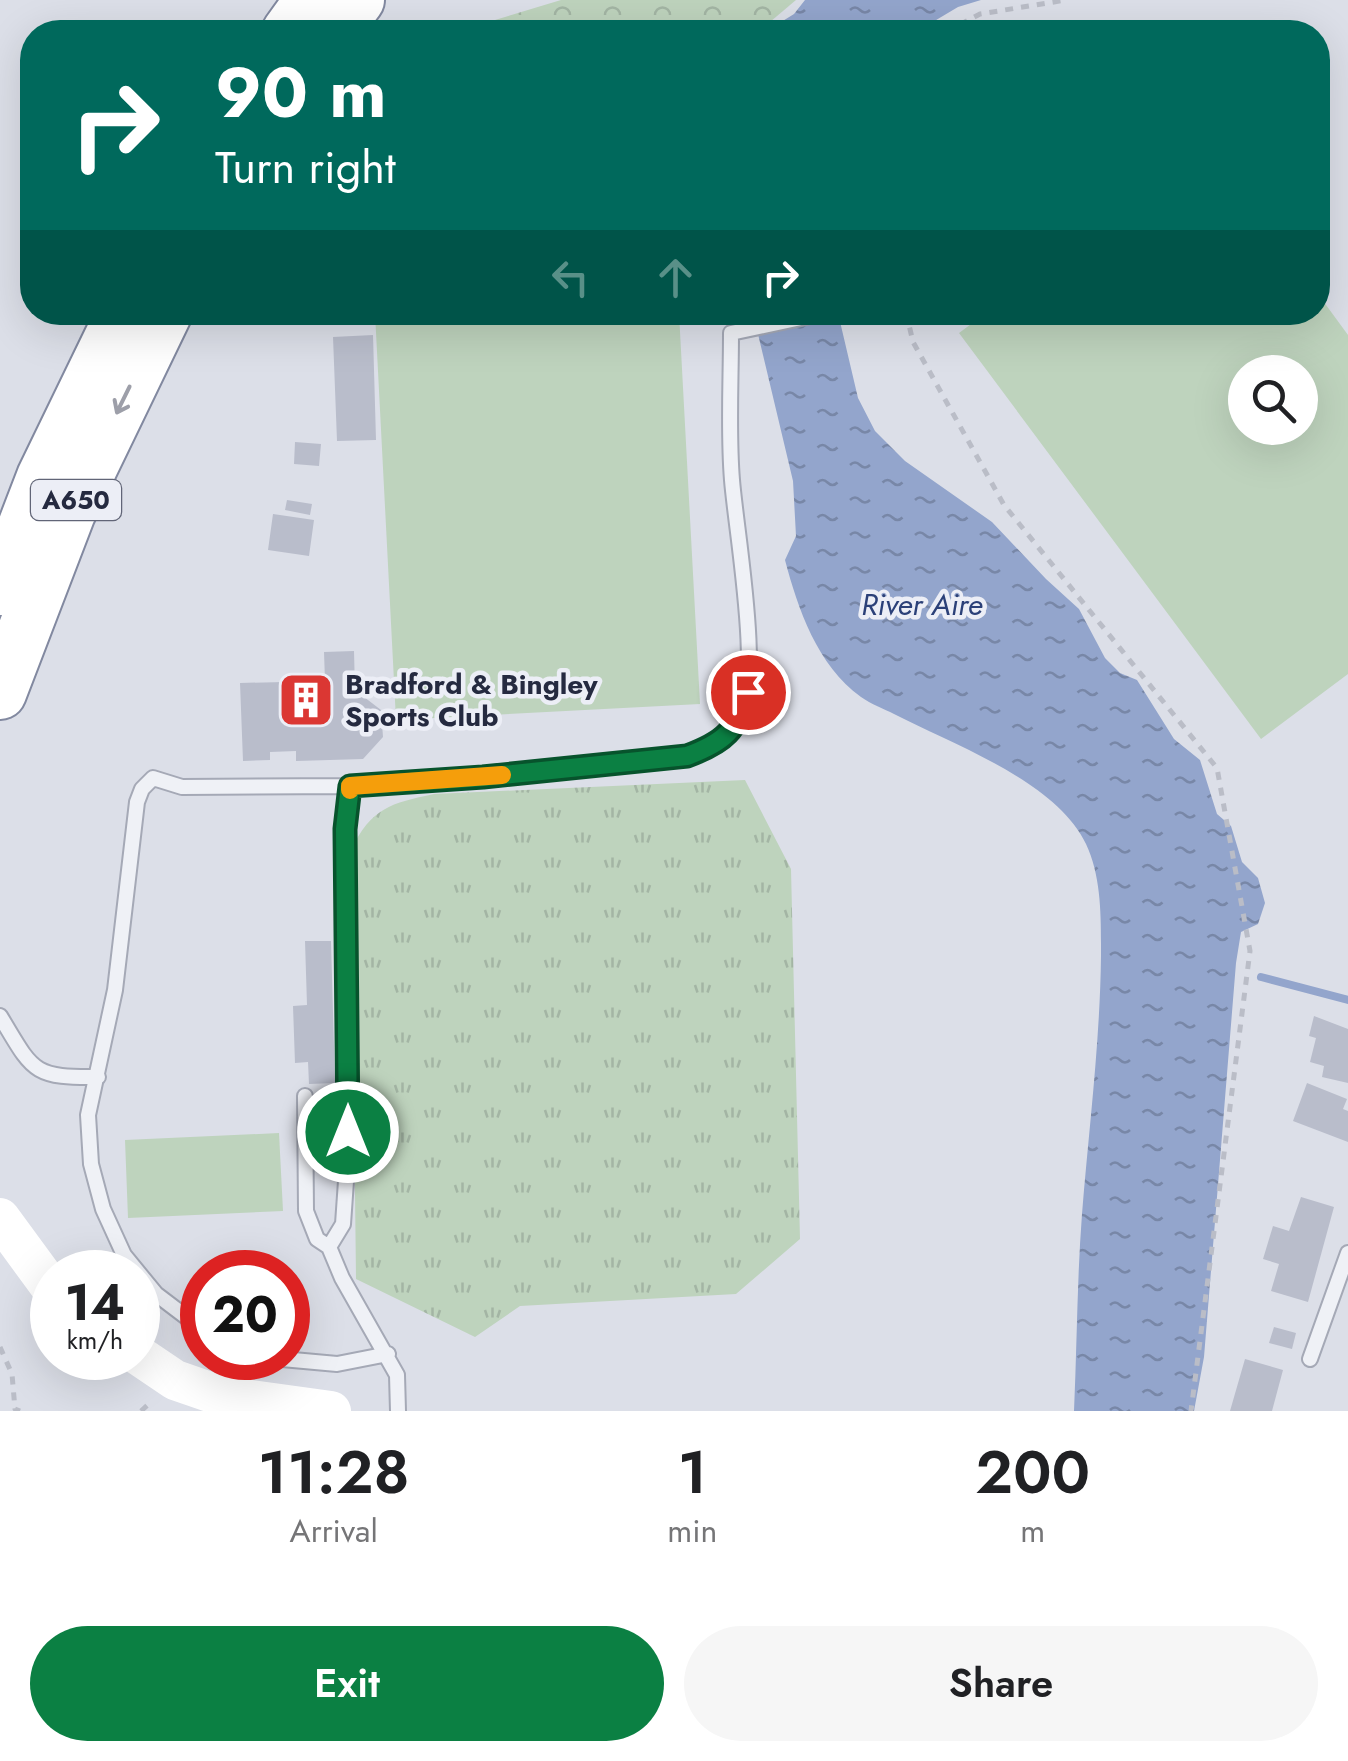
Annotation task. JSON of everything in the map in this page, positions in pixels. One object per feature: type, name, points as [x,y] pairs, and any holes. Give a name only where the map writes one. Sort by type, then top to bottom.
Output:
[{"type":"highway","name":"A650","points":[[0,589],[44,477],[116,325]]},
{"type":"highway","name":"A650","points":[[0,693],[69,513],[160,325]]},
{"type":"street","points":[[0,1218],[30,1259]]},
{"type":"street","points":[[160,1370],[220,1396],[331,1411]]},
{"type":"lane","points":[[180,1312],[156,1294],[124,1255],[104,1209],[91,1164],[88,1114],[115,990],[135,818],[142,789],[153,778],[182,787],[350,786],[483,777],[687,756],[715,746],[738,722],[748,692],[747,614],[732,478],[731,334],[771,325]]},
{"type":"lane","points":[[329,1247],[343,1224],[346,1181],[345,829],[350,786]]},
{"type":"lane","points":[[0,1016],[35,1069],[57,1078],[98,1077]]},
{"type":"lane","points":[[305,1096],[306,1211],[317,1239],[329,1247],[342,1278],[388,1354],[397,1375],[398,1411]]},
{"type":"lane","points":[[1310,1360],[1348,1253]]},
{"type":"lane","points":[[310,1362],[336,1364],[388,1354]]},
{"type":"path","points":[[969,20],[980,14],[1066,0]]},
{"type":"path","points":[[909,325],[913,342],[1004,505],[1217,768],[1250,952],[1191,1411]]},
{"type":"path","points":[[0,1347],[12,1374],[14,1409],[20,1411]]},
{"type":"green space","points":[[561,0],[796,0],[772,20],[495,20]]},
{"type":"green space","points":[[1330,310],[1348,335],[1348,674],[1261,739],[959,333],[970,325],[1330,325]]},
{"type":"green space","points":[[376,325],[680,325],[700,704],[396,720]]},
{"type":"green space","points":[[745,780],[791,869],[800,1239],[736,1294],[520,1306],[475,1337],[356,1279],[351,850],[366,825],[394,805],[434,794]]},
{"type":"green space","points":[[279,1133],[283,1211],[128,1218],[125,1140]]},
{"type":"water","points":[[805,0],[981,0],[936,20],[784,20]]},
{"type":"water","name":"River Aire","points":[[756,325],[841,325],[858,398],[875,431],[905,461],[992,522],[1079,609],[1105,658],[1120,673],[1137,680],[1174,739],[1200,760],[1217,814],[1231,826],[1242,862],[1258,878],[1265,903],[1258,924],[1241,932],[1236,963],[1204,1357],[1194,1411],[1074,1411],[1080,1238],[1100,988],[1100,899],[1086,844],[1072,822],[1028,783],[865,700],[832,669],[811,635],[785,560],[796,536],[793,481]]},
{"type":"building","points":[[373,335],[376,440],[337,441],[333,337]]},
{"type":"building","points":[[295,442],[321,444],[319,466],[294,464]]},
{"type":"building","points":[[287,500],[312,504],[310,515],[285,510]]},
{"type":"building","points":[[273,514],[314,520],[309,556],[268,550]]},
{"type":"building","name":"Bradford & Bingley Sports Club","points":[[354,651],[355,690],[381,710],[383,737],[363,759],[296,761],[296,751],[270,752],[270,760],[243,761],[240,683],[325,681],[324,652]]},
{"type":"building","points":[[305,941],[331,941],[335,1083],[309,1084],[308,1062],[295,1063],[293,1006],[307,1005]]},
{"type":"building","points":[[1314,1016],[1348,1029],[1348,1083],[1322,1077],[1324,1066],[1310,1062],[1316,1038],[1309,1036]]},
{"type":"building","points":[[1307,1083],[1347,1099],[1343,1109],[1348,1111],[1348,1142],[1293,1121]]},
{"type":"building","points":[[1301,1197],[1334,1207],[1308,1302],[1271,1291],[1279,1264],[1263,1259],[1273,1226],[1289,1231]]},
{"type":"building","points":[[1274,1327],[1296,1333],[1292,1349],[1269,1343]]},
{"type":"building","points":[[1245,1359],[1283,1370],[1272,1411],[1230,1411]]},
{"type":"waterway","points":[[1261,977],[1348,1000]]},
{"type":"slow traffic","points":[[350,790],[350,786],[390,782],[502,775]]},
{"type":"place","name":"Bradford & Bingley Sports Club","points":[[306,700]]},
{"type":"route","points":[[348,1132],[345,829],[350,786],[687,756],[715,746],[738,722],[748,692]]}]
